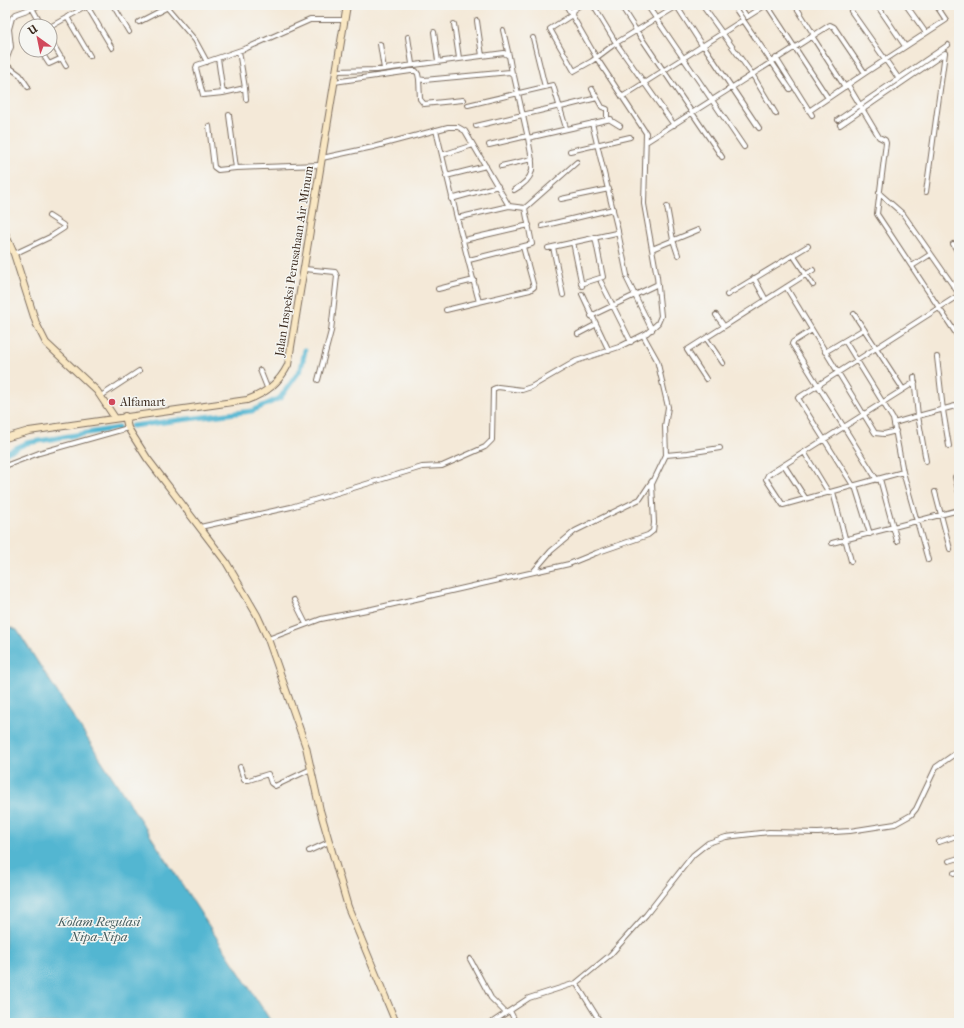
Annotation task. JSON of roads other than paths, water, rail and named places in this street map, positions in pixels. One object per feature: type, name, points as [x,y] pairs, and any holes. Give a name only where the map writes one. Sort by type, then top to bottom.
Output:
[{"type":"street","points":[[28,87],[20,75],[5,64],[11,47],[9,29],[12,18],[16,14],[41,5]]},
{"type":"street","points":[[58,23],[88,5],[112,48]]},
{"type":"street","points":[[114,5],[129,32]]},
{"type":"street","name":"Jalan Inspeksi Perusahaan Air Minum","points":[[5,438],[29,431],[125,416],[247,400],[269,390],[283,376],[288,365],[305,269],[320,165],[347,5]]},
{"type":"street","points":[[200,527],[291,507],[422,467],[442,466],[449,463],[491,443],[493,389],[498,387],[527,389],[576,361],[609,351],[631,342],[652,330],[661,316],[658,284],[644,204],[646,142],[643,128],[596,57],[566,5]]},
{"type":"street","points":[[580,5],[573,10],[572,15],[552,28],[550,32],[574,71],[677,5],[759,128]]},
{"type":"street","points":[[593,5],[616,43],[674,125]]},
{"type":"street","points":[[620,5],[722,157]]},
{"type":"street","points":[[647,5],[685,58],[744,147]]},
{"type":"street","points":[[702,5],[752,74],[776,114]]},
{"type":"street","points":[[733,5],[790,89]]},
{"type":"street","points":[[739,5],[747,17],[767,5],[828,98]]},
{"type":"street","points":[[795,5],[846,86],[860,104],[879,137],[885,140],[886,143],[877,214],[959,338]]},
{"type":"street","points":[[877,5],[905,46]]},
{"type":"street","points":[[906,5],[926,33]]},
{"type":"street","points":[[809,111],[946,20],[936,5]]},
{"type":"street","points":[[140,22],[165,7],[179,20],[195,40],[207,62]]},
{"type":"street","points":[[32,8],[38,18]]},
{"type":"street","points":[[851,10],[899,79]]},
{"type":"street","points":[[67,18],[90,56]]},
{"type":"street","points":[[245,88],[223,93],[203,95],[196,68],[197,65],[239,51],[310,20],[345,20]]},
{"type":"street","points":[[622,97],[743,20]]},
{"type":"street","points":[[478,21],[482,56]]},
{"type":"street","points":[[454,24],[459,58]]},
{"type":"street","points":[[646,142],[771,61],[832,25],[865,74]]},
{"type":"street","points":[[503,30],[534,169],[526,182],[514,190]]},
{"type":"street","points":[[434,32],[438,61]]},
{"type":"street","points":[[408,37],[412,64]]},
{"type":"street","points":[[533,38],[544,87]]},
{"type":"street","points":[[380,44],[384,69]]},
{"type":"street","points":[[838,120],[948,46]]},
{"type":"street","points":[[239,51],[246,99]]},
{"type":"street","points":[[58,52],[66,66]]},
{"type":"street","points":[[336,71],[384,69],[412,64],[504,53],[509,56]]},
{"type":"street","points":[[840,125],[945,53],[926,192]]},
{"type":"street","points":[[45,58],[49,64],[62,58]]},
{"type":"street","points":[[218,58],[223,93]]},
{"type":"street","points":[[776,58],[812,115]]},
{"type":"street","points":[[334,82],[416,71],[419,79],[420,99],[424,104],[463,100]]},
{"type":"street","points":[[419,79],[431,80],[508,72],[512,73]]},
{"type":"street","points":[[468,105],[553,85],[566,128]]},
{"type":"street","points":[[592,89],[602,107],[607,109],[607,118],[611,119],[620,126]]},
{"type":"street","points":[[476,126],[522,114],[597,98]]},
{"type":"street","points":[[229,115],[236,168]]},
{"type":"street","points":[[489,145],[611,119]]},
{"type":"street","points":[[592,123],[613,209],[627,277],[634,295],[652,330]]},
{"type":"street","points":[[209,126],[214,167],[218,170],[320,165]]},
{"type":"street","points":[[322,158],[458,126],[473,144],[509,206]]},
{"type":"street","points":[[436,130],[451,199],[464,240],[479,302]]},
{"type":"street","points":[[570,151],[630,137]]},
{"type":"street","points":[[442,155],[473,144]]},
{"type":"street","points":[[501,166],[532,159]]},
{"type":"street","points":[[457,218],[509,206],[525,208],[577,162]]},
{"type":"street","points":[[446,176],[486,166]]},
{"type":"street","points":[[451,199],[498,186]]},
{"type":"street","points":[[561,199],[608,189]]},
{"type":"street","points":[[870,534],[854,486],[798,398],[959,295],[903,214],[879,193]]},
{"type":"street","points":[[667,207],[673,240],[678,255]]},
{"type":"street","points":[[469,260],[530,245],[533,242],[525,208]]},
{"type":"street","points":[[542,226],[613,209]]},
{"type":"street","points":[[14,254],[50,237],[64,228],[63,225],[49,216]]},
{"type":"street","points":[[464,240],[529,225]]},
{"type":"street","points":[[652,249],[698,230]]},
{"type":"street","points":[[548,248],[618,232]]},
{"type":"street","points":[[5,233],[14,254],[36,323],[46,344],[101,396],[115,418]]},
{"type":"street","points":[[573,242],[582,285],[603,277],[595,237]]},
{"type":"street","points":[[952,244],[959,254]]},
{"type":"street","points":[[553,246],[563,295]]},
{"type":"street","points":[[727,295],[808,246]]},
{"type":"street","points":[[446,310],[530,290],[534,287],[523,247]]},
{"type":"street","points":[[912,266],[932,254]]},
{"type":"street","points":[[793,255],[813,285]]},
{"type":"street","points":[[305,269],[335,272],[337,276],[331,331],[318,380]]},
{"type":"street","points":[[706,379],[687,350],[814,270]]},
{"type":"street","points":[[754,278],[766,300]]},
{"type":"street","points":[[438,289],[474,280]]},
{"type":"street","points":[[601,282],[631,342]]},
{"type":"street","points":[[591,316],[658,284]]},
{"type":"street","points":[[786,287],[875,433],[879,435],[896,431]]},
{"type":"street","points":[[582,294],[595,325],[609,351]]},
{"type":"street","points":[[854,314],[903,389]]},
{"type":"street","points":[[716,315],[724,326]]},
{"type":"street","points":[[578,334],[595,325]]},
{"type":"street","points":[[825,352],[864,329]]},
{"type":"street","points":[[812,330],[792,343],[817,385],[879,480],[897,541]]},
{"type":"street","points":[[532,572],[551,551],[575,531],[640,499],[666,455],[665,430],[668,414],[668,403],[657,360],[643,335]]},
{"type":"street","points":[[706,338],[723,363]]},
{"type":"street","points":[[844,341],[883,401],[894,423],[903,472],[928,560]]},
{"type":"street","points":[[937,357],[949,446]]},
{"type":"street","points":[[260,370],[269,390]]},
{"type":"street","points":[[101,396],[140,371]]},
{"type":"street","points":[[914,377],[918,416],[926,460]]},
{"type":"street","points":[[903,472],[879,480],[783,505],[766,479],[768,475],[915,382]]},
{"type":"street","points":[[894,423],[959,405]]},
{"type":"street","points":[[125,416],[128,428],[147,458],[226,562],[247,597],[268,639],[306,747],[329,842],[353,921],[396,1023]]},
{"type":"street","points":[[5,466],[39,453],[128,428]]},
{"type":"street","points":[[666,455],[688,454],[720,448]]},
{"type":"street","points":[[804,452],[831,493],[852,561]]},
{"type":"street","points":[[784,465],[806,500]]},
{"type":"street","points":[[954,477],[959,493]]},
{"type":"street","points":[[268,639],[321,618],[372,609],[569,564],[596,552],[648,535],[653,530],[654,523],[652,489],[653,479]]},
{"type":"street","points":[[935,492],[950,549]]},
{"type":"street","points":[[832,543],[959,510]]},
{"type":"street","points":[[294,600],[306,624]]},
{"type":"street","points":[[491,1023],[535,995],[576,983],[610,955],[646,915],[693,855],[708,844],[726,837],[769,832],[818,833],[850,831],[895,824],[911,815],[916,808],[936,767],[959,751]]},
{"type":"street","points":[[240,767],[244,780],[249,780],[268,774],[271,783],[275,786],[311,769]]},
{"type":"street","points":[[939,842],[959,835]]},
{"type":"street","points":[[309,851],[329,842]]},
{"type":"street","points":[[949,861],[959,858]]},
{"type":"street","points":[[954,873],[959,872]]},
{"type":"street","points":[[470,959],[492,998],[508,1012],[516,1023]]},
{"type":"street","points":[[576,983],[600,1023]]},
{"type":"water","name":"Kolam Regulasi Nipa-Nipa","points":[[9,627],[17,630],[272,1023],[5,1023],[5,629]]},
{"type":"waterway","points":[[132,426],[252,411],[280,398],[301,369],[305,350]]},
{"type":"waterway","points":[[5,453],[27,443],[118,428]]},
{"type":"place","name":"Alfamart","points":[[112,402]]}]
